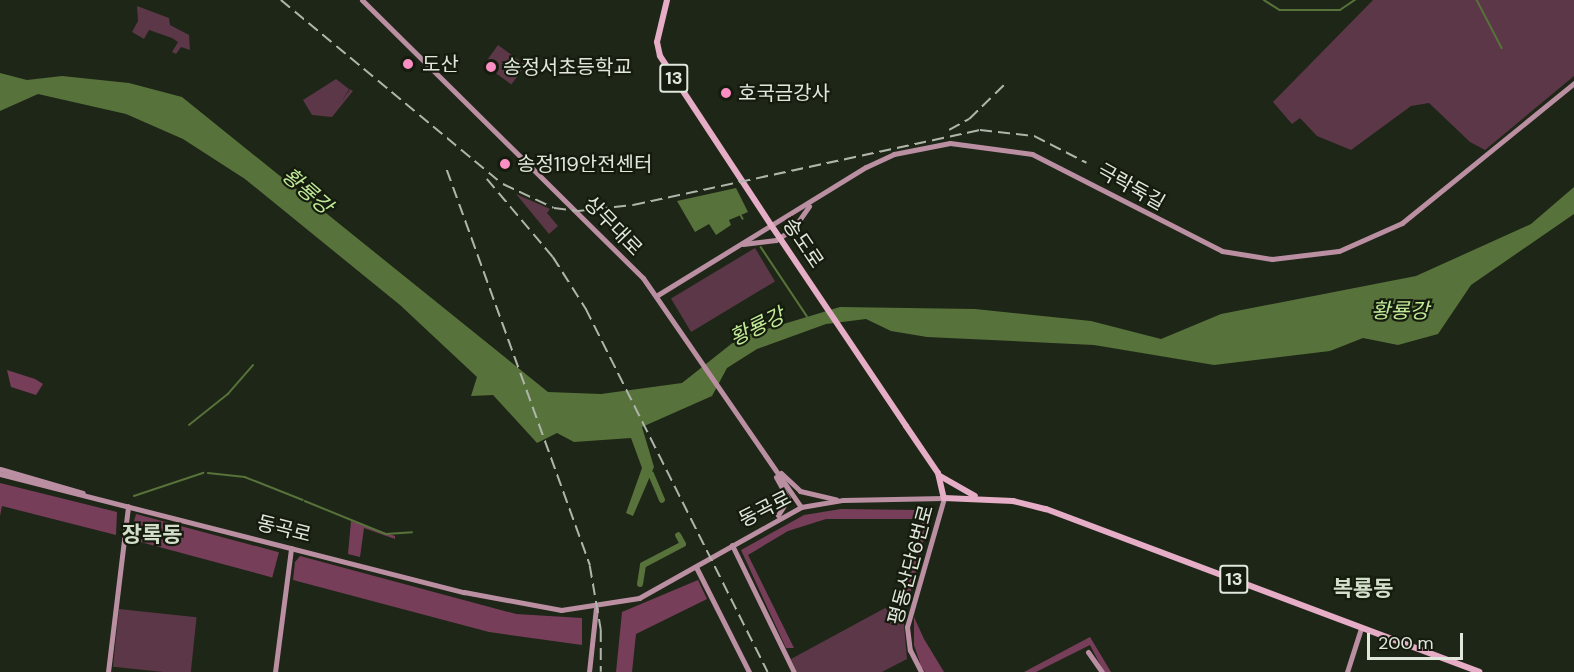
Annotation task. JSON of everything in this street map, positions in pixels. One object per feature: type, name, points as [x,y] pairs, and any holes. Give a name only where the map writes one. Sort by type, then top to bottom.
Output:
[{"type":"main road","name":"상무대로","points":[[362,0],[614,246],[656,297],[801,507]]},
{"type":"main road","name":"송도로","points":[[667,0],[657,42],[660,56],[938,473],[944,498]]},
{"type":"main road","name":"극락둑길","points":[[656,297],[771,225],[894,154],[924,146],[981,144],[1009,148],[1059,165],[1222,251],[1272,259],[1320,256],[1356,247],[1402,223],[1574,83]]},
{"type":"main road","points":[[743,244],[765,244],[789,232],[810,204]]},
{"type":"main road","name":"동곡로","points":[[0,469],[102,499]]},
{"type":"main road","points":[[777,472],[805,492],[843,500]]},
{"type":"main road","points":[[777,472],[788,499],[777,517]]},
{"type":"main road","name":"13","points":[[938,473],[964,494],[986,499]]},
{"type":"main road","name":"동곡로","points":[[0,474],[524,606],[596,608],[639,598],[696,567],[777,517],[801,507],[843,500],[986,499],[1055,512],[1479,672]]},
{"type":"main road","points":[[801,507],[805,492]]},
{"type":"main road","name":"평동산단6번로","points":[[921,672],[910,650],[907,627],[944,498]]},
{"type":"main road","points":[[108,672],[128,506]]},
{"type":"main road","points":[[732,545],[794,672]]},
{"type":"main road","points":[[275,672],[291,548]]},
{"type":"main road","points":[[696,567],[749,672]]},
{"type":"main road","points":[[589,672],[596,608]]},
{"type":"main road","points":[[1347,672],[1361,628]]},
{"type":"main road","points":[[1088,652],[1102,672]]},
{"type":"shaded area","points":[[1373,0],[1574,0],[1574,76],[1485,150],[1470,142],[1429,103],[1411,106],[1351,150],[1317,136],[1300,118],[1292,124],[1273,102]]},
{"type":"shaded area","points":[[137,6],[169,18],[170,25],[189,35],[190,50],[181,47],[176,54],[172,52],[178,42],[172,38],[149,30],[144,39],[132,32],[138,21]]},
{"type":"shaded area","points":[[498,45],[526,65],[511,84],[484,64]]},
{"type":"shaded area","points":[[336,79],[349,89],[342,101],[350,89],[353,91],[332,117],[312,115],[303,100]]},
{"type":"shaded area","points":[[516,194],[550,209],[547,213],[558,226],[549,234]]},
{"type":"shaded area","points":[[755,248],[775,281],[691,332],[671,298]]},
{"type":"shaded area","points":[[7,370],[43,384],[36,395],[11,387]]},
{"type":"shaded area","points":[[0,483],[117,512],[116,535],[2,506],[0,516]]},
{"type":"shaded area","points":[[841,509],[927,510],[930,516],[908,601],[903,603],[923,519],[826,519],[788,531],[748,555],[794,648],[786,648],[741,550],[804,515]]},
{"type":"shaded area","points":[[136,514],[279,552],[272,577],[129,539]]},
{"type":"shaded area","points":[[351,521],[395,536],[395,539],[364,528],[360,557],[348,554]]},
{"type":"shaded area","points":[[300,556],[516,614],[582,618],[582,645],[489,632],[293,580],[295,562]]},
{"type":"shaded area","points":[[698,580],[707,599],[636,634],[632,672],[616,672],[622,612]]},
{"type":"shaded area","points":[[885,608],[903,614],[907,659],[882,672],[797,672],[791,659]]},
{"type":"shaded area","points":[[119,609],[197,617],[191,672],[164,672],[113,667]]},
{"type":"shaded area","points":[[914,617],[944,672],[925,672],[921,666],[914,645]]},
{"type":"shaded area","points":[[1090,637],[1111,672],[1104,672],[1090,645],[1036,672],[1024,672]]},
{"type":"water","name":"황룡강","points":[[0,73],[27,80],[62,76],[129,83],[182,97],[548,392],[601,394],[682,383],[740,337],[840,307],[975,309],[1091,321],[1161,339],[1221,314],[1416,276],[1531,224],[1574,187],[1574,214],[1471,285],[1438,334],[1398,345],[1363,338],[1330,351],[1214,365],[1094,345],[927,337],[891,331],[866,319],[826,324],[757,349],[727,368],[712,396],[642,427],[654,467],[633,516],[626,513],[642,468],[631,438],[574,442],[557,433],[537,443],[493,395],[471,396],[477,377],[400,305],[245,179],[183,139],[126,114],[38,94],[0,111]]},
{"type":"water","points":[[736,188],[748,212],[729,220],[731,225],[716,235],[709,224],[695,232],[677,201]]},
{"type":"waterway","points":[[1264,0],[1280,10],[1340,10],[1355,0]]},
{"type":"waterway","points":[[1477,0],[1502,48]]},
{"type":"waterway","points":[[741,215],[743,219]]},
{"type":"waterway","points":[[761,247],[807,316]]},
{"type":"waterway","points":[[189,425],[228,394],[253,365]]},
{"type":"waterway","points":[[134,496],[203,473]]},
{"type":"waterway","points":[[208,473],[245,477],[303,500]]},
{"type":"waterway","points":[[651,474],[662,500]]},
{"type":"waterway","points":[[305,501],[386,534],[412,532]]},
{"type":"waterway","points":[[640,584],[643,565],[683,544],[678,535]]},
{"type":"railway","points":[[281,0],[503,184],[554,208],[578,211],[633,205],[980,130],[1034,136],[1087,163]]},
{"type":"railway","points":[[949,130],[969,119],[1005,84]]},
{"type":"railway","points":[[447,170],[590,566],[601,630],[601,672]]},
{"type":"railway","points":[[487,179],[553,257],[586,309],[768,672]]},
{"type":"place","name":"도산","points":[[408,64]]},
{"type":"place","name":"송정서초등학교","points":[[491,67]]},
{"type":"place","name":"호국금강사","points":[[726,93]]},
{"type":"place","name":"송정119안전센터","points":[[505,164]]},
{"type":"district","name":"장록동","points":[[152,535]]},
{"type":"district","name":"복룡동","points":[[1363,589]]}]
